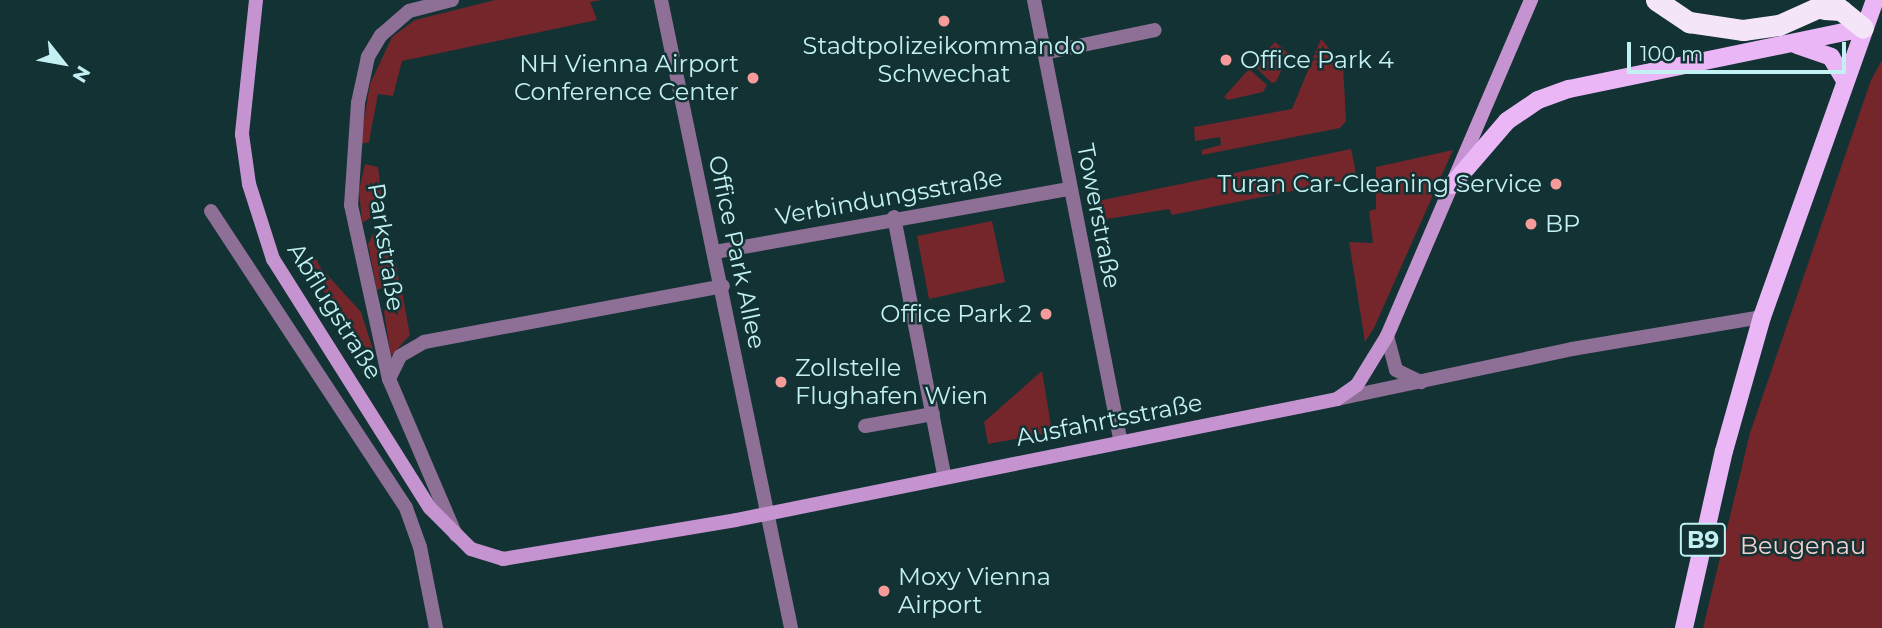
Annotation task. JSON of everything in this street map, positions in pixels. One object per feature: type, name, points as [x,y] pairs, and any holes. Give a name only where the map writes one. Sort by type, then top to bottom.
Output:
[{"type":"highway","points":[[1656,0],[1689,22],[1743,30],[1780,25],[1829,4],[1863,28]]},
{"type":"main road","name":"B9","points":[[1684,628],[1724,451],[1762,317],[1843,79],[1875,0]]},
{"type":"main road","points":[[1452,185],[1507,121],[1538,100],[1569,89],[1797,45],[1813,36],[1863,28]]},
{"type":"main road","points":[[1797,45],[1831,57],[1843,79]]},
{"type":"street","name":"Abflugstraße","points":[[256,0],[242,134],[248,181],[262,232],[285,282],[404,470],[456,536]]},
{"type":"street","name":"Parkstraße","points":[[452,0],[409,10],[381,35],[368,57],[358,103],[351,205],[390,379],[456,536]]},
{"type":"street","name":"Office Park Allee","points":[[660,0],[723,286],[791,628]]},
{"type":"street","name":"Towerstraße","points":[[1034,0],[1120,440]]},
{"type":"street","points":[[1337,399],[1357,385],[1387,336],[1531,0]]},
{"type":"street","points":[[1044,53],[1155,30]]},
{"type":"street","name":"Verbindungsstraße","points":[[715,252],[894,217],[1070,189]]},
{"type":"street","points":[[211,212],[405,508],[420,547],[436,628]]},
{"type":"street","points":[[894,217],[944,475]]},
{"type":"street","points":[[390,379],[400,356],[424,342],[723,286]]},
{"type":"street","points":[[1337,399],[1572,349],[1762,317]]},
{"type":"street","points":[[1387,336],[1396,370],[1422,383]]},
{"type":"street","name":"Ausfahrtsstraße","points":[[456,536],[487,556],[520,559],[766,513],[944,475],[1337,399]]},
{"type":"street","points":[[865,426],[933,414]]},
{"type":"green space","points":[[495,0],[602,0],[590,2],[597,20],[402,61],[393,96],[378,94],[369,142],[360,144],[370,84],[392,37],[415,20]]},
{"type":"green space","points":[[1321,39],[1343,64],[1346,121],[1340,128],[1202,155],[1202,150],[1221,145],[1220,137],[1195,141],[1194,127],[1292,109]]},
{"type":"green space","points":[[1275,42],[1289,54],[1276,82],[1272,83],[1253,65]]},
{"type":"green space","name":"Beugenau","points":[[1882,60],[1882,628],[1703,628],[1750,433],[1871,80]]},
{"type":"green space","points":[[1249,69],[1267,85],[1263,92],[1228,100],[1224,97]]},
{"type":"green space","points":[[1351,149],[1357,178],[1172,215],[1169,209],[1101,220],[1098,201]]},
{"type":"green space","points":[[1453,150],[1374,328],[1365,342],[1349,242],[1373,243],[1369,211],[1376,209],[1376,167]]},
{"type":"green space","points":[[365,164],[378,167],[383,210],[362,223],[359,190]]},
{"type":"green space","points":[[992,221],[1005,282],[929,299],[917,236]]},
{"type":"green space","points":[[390,231],[399,281],[377,290],[368,244],[373,234]]},
{"type":"green space","points":[[314,255],[320,267],[361,312],[375,356],[357,339],[321,287],[308,256]]},
{"type":"green space","points":[[402,292],[410,335],[391,356],[384,312],[392,295]]},
{"type":"green space","points":[[1042,371],[1052,432],[988,444],[984,422]]},
{"type":"place","name":"Stadtpolizeikommando Schwechat","points":[[944,21]]},
{"type":"place","name":"Office Park 4","points":[[1226,60]]},
{"type":"place","name":"NH Vienna Airport Conference Center","points":[[753,78]]},
{"type":"place","name":"Turan Car-Cleaning Service","points":[[1556,184]]},
{"type":"place","name":"BP","points":[[1531,224]]},
{"type":"place","name":"Office Park 2","points":[[1046,314]]},
{"type":"place","name":"Zollstelle Flughafen Wien","points":[[781,382]]},
{"type":"place","name":"Moxy Vienna Airport","points":[[884,591]]}]
